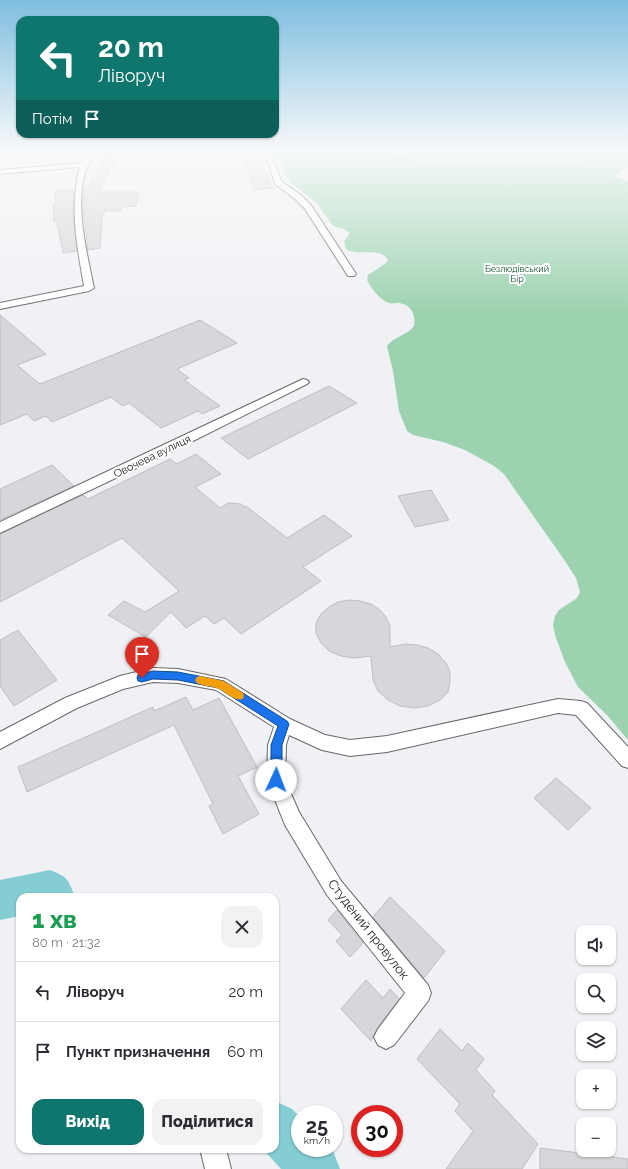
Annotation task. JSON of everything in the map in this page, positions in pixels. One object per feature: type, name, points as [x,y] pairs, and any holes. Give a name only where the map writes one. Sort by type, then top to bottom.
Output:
[{"type":"street","points":[[0,306],[89,288],[79,231],[78,206]]},
{"type":"street","points":[[307,206],[335,247],[351,274]]},
{"type":"street","name":"Овочева вулиця","points":[[0,528],[170,448],[303,382]]},
{"type":"street","points":[[0,741],[72,703],[120,683],[153,675],[178,676],[220,684],[284,724],[322,742],[350,748],[388,744],[558,706],[581,708],[628,760]]},
{"type":"street","name":"Студений провулок","points":[[284,724],[277,745],[276,780],[292,818],[334,888],[420,993],[386,1037]]},
{"type":"street","points":[[214,1153],[218,1169]]},
{"type":"green space","name":"Безлюдівський Бір","points":[[319,206],[628,206],[628,740],[607,715],[578,687],[565,662],[553,626],[555,616],[559,610],[577,598],[580,592],[576,578],[504,474],[494,466],[465,450],[443,442],[413,435],[407,431],[399,411],[393,371],[387,346],[393,340],[408,332],[414,326],[412,311],[407,305],[390,303],[379,297],[367,280],[368,275],[388,260],[384,256],[374,252],[356,252],[346,249],[344,241],[350,233],[344,229],[333,226]]},
{"type":"building","points":[[53,206],[73,206],[77,251],[63,253],[57,221],[54,222]]},
{"type":"building","points":[[83,206],[136,206],[122,207],[121,211],[104,211],[104,215],[102,215],[100,248],[88,250]]},
{"type":"building","points":[[0,315],[46,354],[17,365],[40,384],[200,320],[237,343],[177,369],[189,378],[184,380],[220,406],[202,414],[198,411],[161,428],[129,403],[123,406],[111,397],[52,422],[46,416],[34,421],[27,414],[0,425]]},
{"type":"building","points":[[329,386],[357,403],[248,459],[221,438]]},
{"type":"building","points":[[196,454],[221,474],[195,487],[220,508],[228,503],[246,506],[287,538],[324,515],[352,536],[303,567],[321,581],[241,634],[224,618],[214,624],[205,616],[186,628],[171,612],[146,637],[108,615],[124,601],[145,612],[179,591],[122,538],[0,602],[0,534],[83,495],[88,499],[170,459],[177,464]]},
{"type":"building","points":[[52,465],[74,486],[0,520],[0,489]]},
{"type":"building","points":[[431,490],[449,520],[415,527],[398,496]]},
{"type":"building","points":[[349,600],[371,604],[380,610],[386,617],[390,626],[390,647],[405,644],[417,645],[428,648],[438,654],[446,663],[450,672],[448,692],[440,700],[428,706],[414,708],[400,706],[388,700],[378,691],[373,680],[371,656],[354,658],[341,656],[329,651],[321,643],[316,633],[316,623],[321,614],[338,602]]},
{"type":"building","points":[[18,630],[57,680],[14,706],[0,686],[0,640]]},
{"type":"building","points":[[186,697],[193,710],[219,698],[257,767],[238,776],[259,814],[223,834],[209,806],[213,804],[174,725],[27,792],[18,767],[153,707],[154,711]]},
{"type":"building","points":[[556,778],[591,808],[568,830],[534,798]]},
{"type":"building","points":[[390,897],[445,951],[424,978],[373,917]]},
{"type":"building","points":[[337,910],[363,943],[350,957],[336,941],[342,935],[328,920]]},
{"type":"building","points":[[366,980],[383,998],[390,989],[399,999],[377,1028],[371,1041],[341,1009]]},
{"type":"building","points":[[440,1029],[462,1051],[468,1043],[484,1059],[476,1070],[495,1091],[492,1095],[538,1144],[522,1169],[446,1169],[473,1131],[455,1111],[460,1104],[417,1059]]},
{"type":"building","points":[[540,1148],[576,1152],[576,1157],[612,1157],[628,1159],[628,1169],[540,1169]]},
{"type":"waterway","points":[[35,893],[50,890],[52,893]]},
{"type":"waterway","points":[[0,900],[16,897]]},
{"type":"waterway","points":[[279,1130],[315,1169]]},
{"type":"slow traffic","points":[[200,680],[220,684],[239,696]]},
{"type":"route","points":[[142,678],[153,675],[178,676],[220,684],[284,724],[277,745],[276,780]]}]
